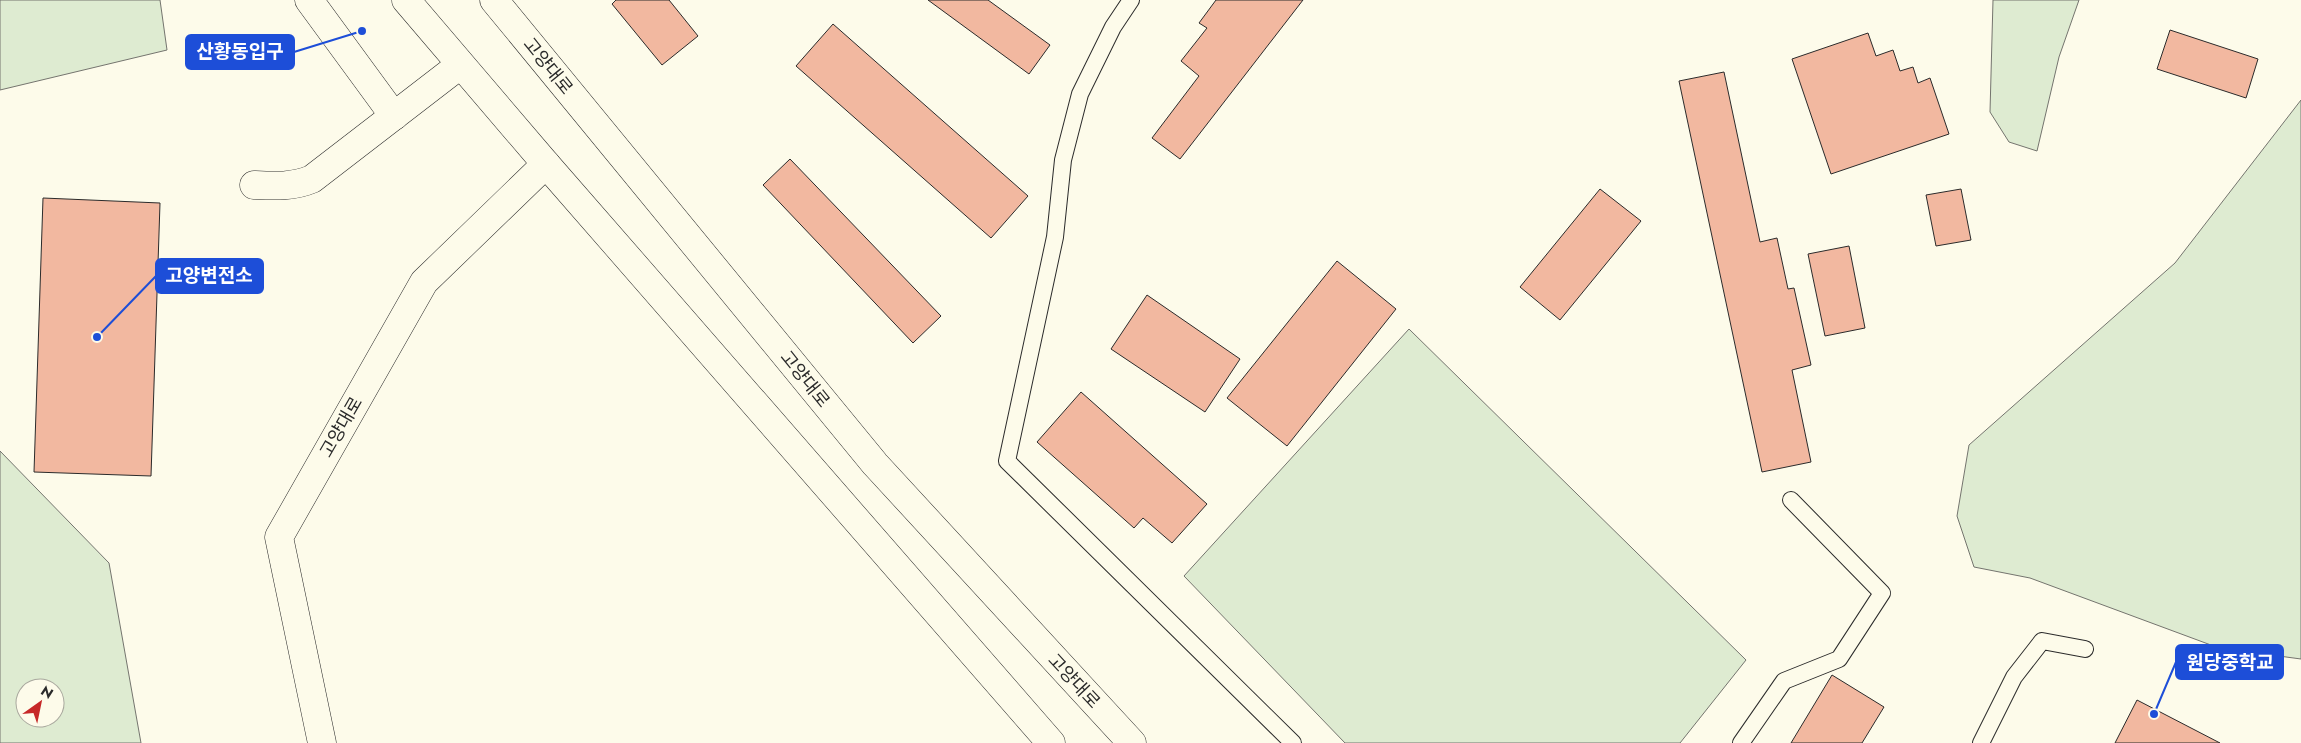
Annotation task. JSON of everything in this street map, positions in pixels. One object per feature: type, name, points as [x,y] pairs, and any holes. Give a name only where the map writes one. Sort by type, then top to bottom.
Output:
[{"type":"main road","points":[[309,0],[394,116]]},
{"type":"main road","points":[[406,0],[460,65],[1051,743]]},
{"type":"main road","name":"고양대로","points":[[494,0],[875,464],[1132,743]]},
{"type":"main road","points":[[254,184],[283,186],[300,184],[312,179],[460,65]]},
{"type":"main road","name":"고양대로","points":[[322,743],[279,536],[424,282],[546,164]]},
{"type":"lane","points":[[1131,0],[1112,27],[1080,94],[1063,160],[1055,236],[1007,462],[1293,743]]},
{"type":"lane","points":[[1741,743],[1784,681],[1839,659],[1882,593],[1791,500]]},
{"type":"lane","points":[[1980,743],[2014,677],[2042,641],[2085,649]]},
{"type":"green space","points":[[0,0],[160,0],[167,50],[0,90]]},
{"type":"green space","points":[[1993,0],[2079,0],[2059,57],[2037,151],[2009,142],[1990,112]]},
{"type":"green space","points":[[2301,100],[2301,659],[2219,648],[2030,578],[1974,567],[1957,516],[1969,445],[2175,263]]},
{"type":"green space","points":[[1409,329],[1746,660],[1680,743],[1345,743],[1184,576]]},
{"type":"green space","points":[[0,451],[109,563],[141,743],[0,743]]},
{"type":"building","points":[[616,0],[669,0],[698,36],[662,65],[612,4]]},
{"type":"building","points":[[928,0],[988,0],[1050,45],[1029,74]]},
{"type":"building","points":[[1216,0],[1303,0],[1180,159],[1152,138],[1199,76],[1181,61],[1207,28],[1199,23]]},
{"type":"building","points":[[833,24],[1028,196],[991,238],[796,66]]},
{"type":"building","points":[[2170,30],[2258,59],[2246,98],[2157,69]]},
{"type":"building","points":[[1868,33],[1876,56],[1893,50],[1900,71],[1913,67],[1918,83],[1930,78],[1949,134],[1831,174],[1792,59]]},
{"type":"building","points":[[1724,72],[1760,242],[1777,238],[1788,289],[1794,288],[1811,365],[1792,370],[1811,462],[1762,472],[1679,81]]},
{"type":"building","points":[[790,159],[941,316],[913,343],[763,185]]},
{"type":"building","points":[[1600,189],[1641,221],[1560,320],[1520,287]]},
{"type":"building","points":[[1961,189],[1971,240],[1936,246],[1926,195]]},
{"type":"building","points":[[43,198],[160,203],[151,476],[34,472]]},
{"type":"building","points":[[1849,246],[1865,328],[1825,336],[1808,254]]},
{"type":"building","points":[[1337,261],[1396,309],[1287,446],[1227,398]]},
{"type":"building","points":[[1147,295],[1240,359],[1205,412],[1111,349]]},
{"type":"building","points":[[1081,392],[1207,504],[1172,543],[1143,518],[1134,528],[1037,442]]},
{"type":"building","points":[[1832,675],[1884,707],[1862,743],[1791,743]]},
{"type":"building","points":[[2137,700],[2220,743],[2115,743]]},
{"type":"place","name":"산황동입구","points":[[362,31]]},
{"type":"place","name":"고양변전소","points":[[97,337]]},
{"type":"place","name":"원당중학교","points":[[2154,714]]}]
